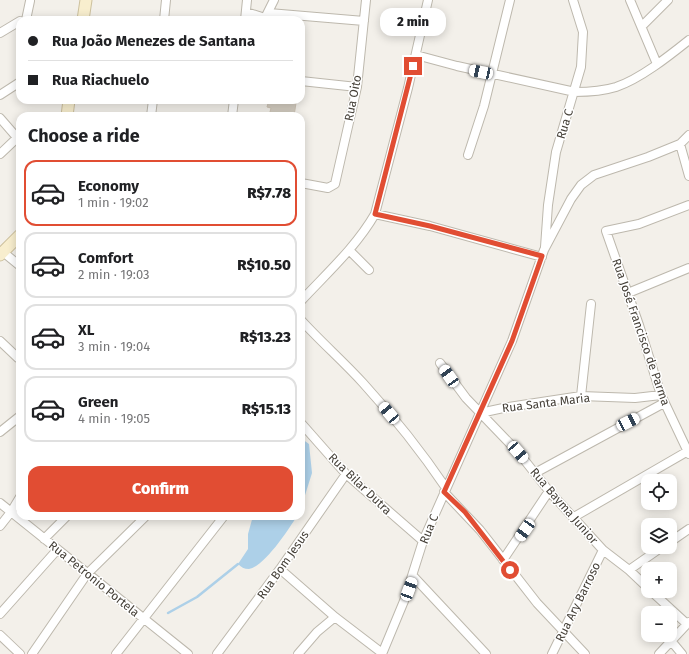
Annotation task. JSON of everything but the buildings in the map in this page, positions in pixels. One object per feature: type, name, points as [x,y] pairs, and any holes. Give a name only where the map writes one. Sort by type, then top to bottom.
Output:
[{"type":"street","points":[[84,16],[86,0]]},
{"type":"street","points":[[164,16],[166,0]]},
{"type":"street","points":[[245,16],[247,0]]},
{"type":"street","points":[[266,16],[274,0]]},
{"type":"street","name":"Rua Oito","points":[[305,184],[326,188],[331,188],[334,184],[357,87],[366,0]]},
{"type":"street","points":[[305,297],[349,250],[365,231],[375,214],[416,55],[428,0]]},
{"type":"street","points":[[468,155],[493,74],[510,0]]},
{"type":"street","name":"Rua C","points":[[543,253],[556,152],[566,114],[575,92],[581,67],[583,32],[573,0]]},
{"type":"street","points":[[630,0],[657,64]]},
{"type":"street","points":[[642,26],[668,0]]},
{"type":"street","points":[[25,16],[30,1]]},
{"type":"street","points":[[305,19],[364,21]]},
{"type":"street","points":[[0,33],[16,24]]},
{"type":"street","points":[[416,55],[575,92],[592,92],[616,87],[657,64],[689,40]]},
{"type":"street","points":[[305,81],[357,87]]},
{"type":"street","points":[[0,95],[16,85]]},
{"type":"street","points":[[0,118],[16,137]]},
{"type":"street","points":[[689,135],[680,144],[689,176]]},
{"type":"street","points":[[0,154],[16,141]]},
{"type":"street","name":"Rua C","points":[[382,654],[413,576],[423,541],[512,341],[543,253],[571,199],[586,181],[594,175],[648,157],[680,144]]},
{"type":"street","name":"Rua José Francisco de Parma","points":[[688,453],[661,395],[606,231],[638,224],[689,205]]},
{"type":"street","points":[[375,214],[543,253]]},
{"type":"street","points":[[16,239],[2,254],[16,263]]},
{"type":"street","points":[[349,250],[369,270]]},
{"type":"street","points":[[628,293],[689,268]]},
{"type":"street","points":[[581,396],[590,304]]},
{"type":"street","points":[[305,324],[338,356],[381,403],[424,455],[445,490],[465,512],[537,603],[585,654]]},
{"type":"street","points":[[0,341],[16,356]]},
{"type":"street","name":"Rua Bayma Junior","points":[[440,363],[457,388],[603,550],[641,581]]},
{"type":"street","name":"Rua Santa Maria","points":[[480,413],[508,407],[581,396],[635,398],[661,395]]},
{"type":"street","points":[[535,473],[664,403]]},
{"type":"street","points":[[0,432],[16,419]]},
{"type":"street","name":"Rua Bilar Dutra","points":[[305,428],[346,474],[423,541]]},
{"type":"street","points":[[574,517],[688,453]]},
{"type":"street","name":"Rua Bom Jesus","points":[[217,654],[280,569],[346,474]]},
{"type":"street","points":[[503,560],[549,491]]},
{"type":"street","name":"Rua Petronio Portela","points":[[0,503],[16,516]]},
{"type":"street","points":[[0,526],[16,504]]},
{"type":"street","name":"Rua Petronio Portela","points":[[21,520],[188,654]]},
{"type":"street","points":[[44,539],[63,520]]},
{"type":"street","points":[[32,654],[87,574],[142,520]]},
{"type":"street","points":[[116,654],[221,520]]},
{"type":"street","points":[[677,537],[689,529]]},
{"type":"street","points":[[0,614],[57,550]]},
{"type":"street","name":"Rua Ary Barroso","points":[[552,654],[603,550]]},
{"type":"street","points":[[629,570],[652,554]]},
{"type":"street","points":[[280,569],[335,617],[382,654]]},
{"type":"street","points":[[413,576],[486,654]]},
{"type":"street","points":[[659,598],[688,623],[677,636]]},
{"type":"street","points":[[298,654],[317,632],[335,617]]},
{"type":"street","points":[[0,635],[20,654]]},
{"type":"street","points":[[659,654],[672,642],[682,654]]},
{"type":"water","points":[[305,441],[309,444],[312,473],[305,495]]},
{"type":"water","points":[[252,520],[294,520],[269,555],[255,567],[247,569],[238,564],[248,549],[248,534]]},
{"type":"waterway","points":[[168,613],[197,597],[238,564]]},
{"type":"route","points":[[413,66],[375,214],[391,216],[542,256],[512,341],[444,492],[465,512],[510,570]]}]
